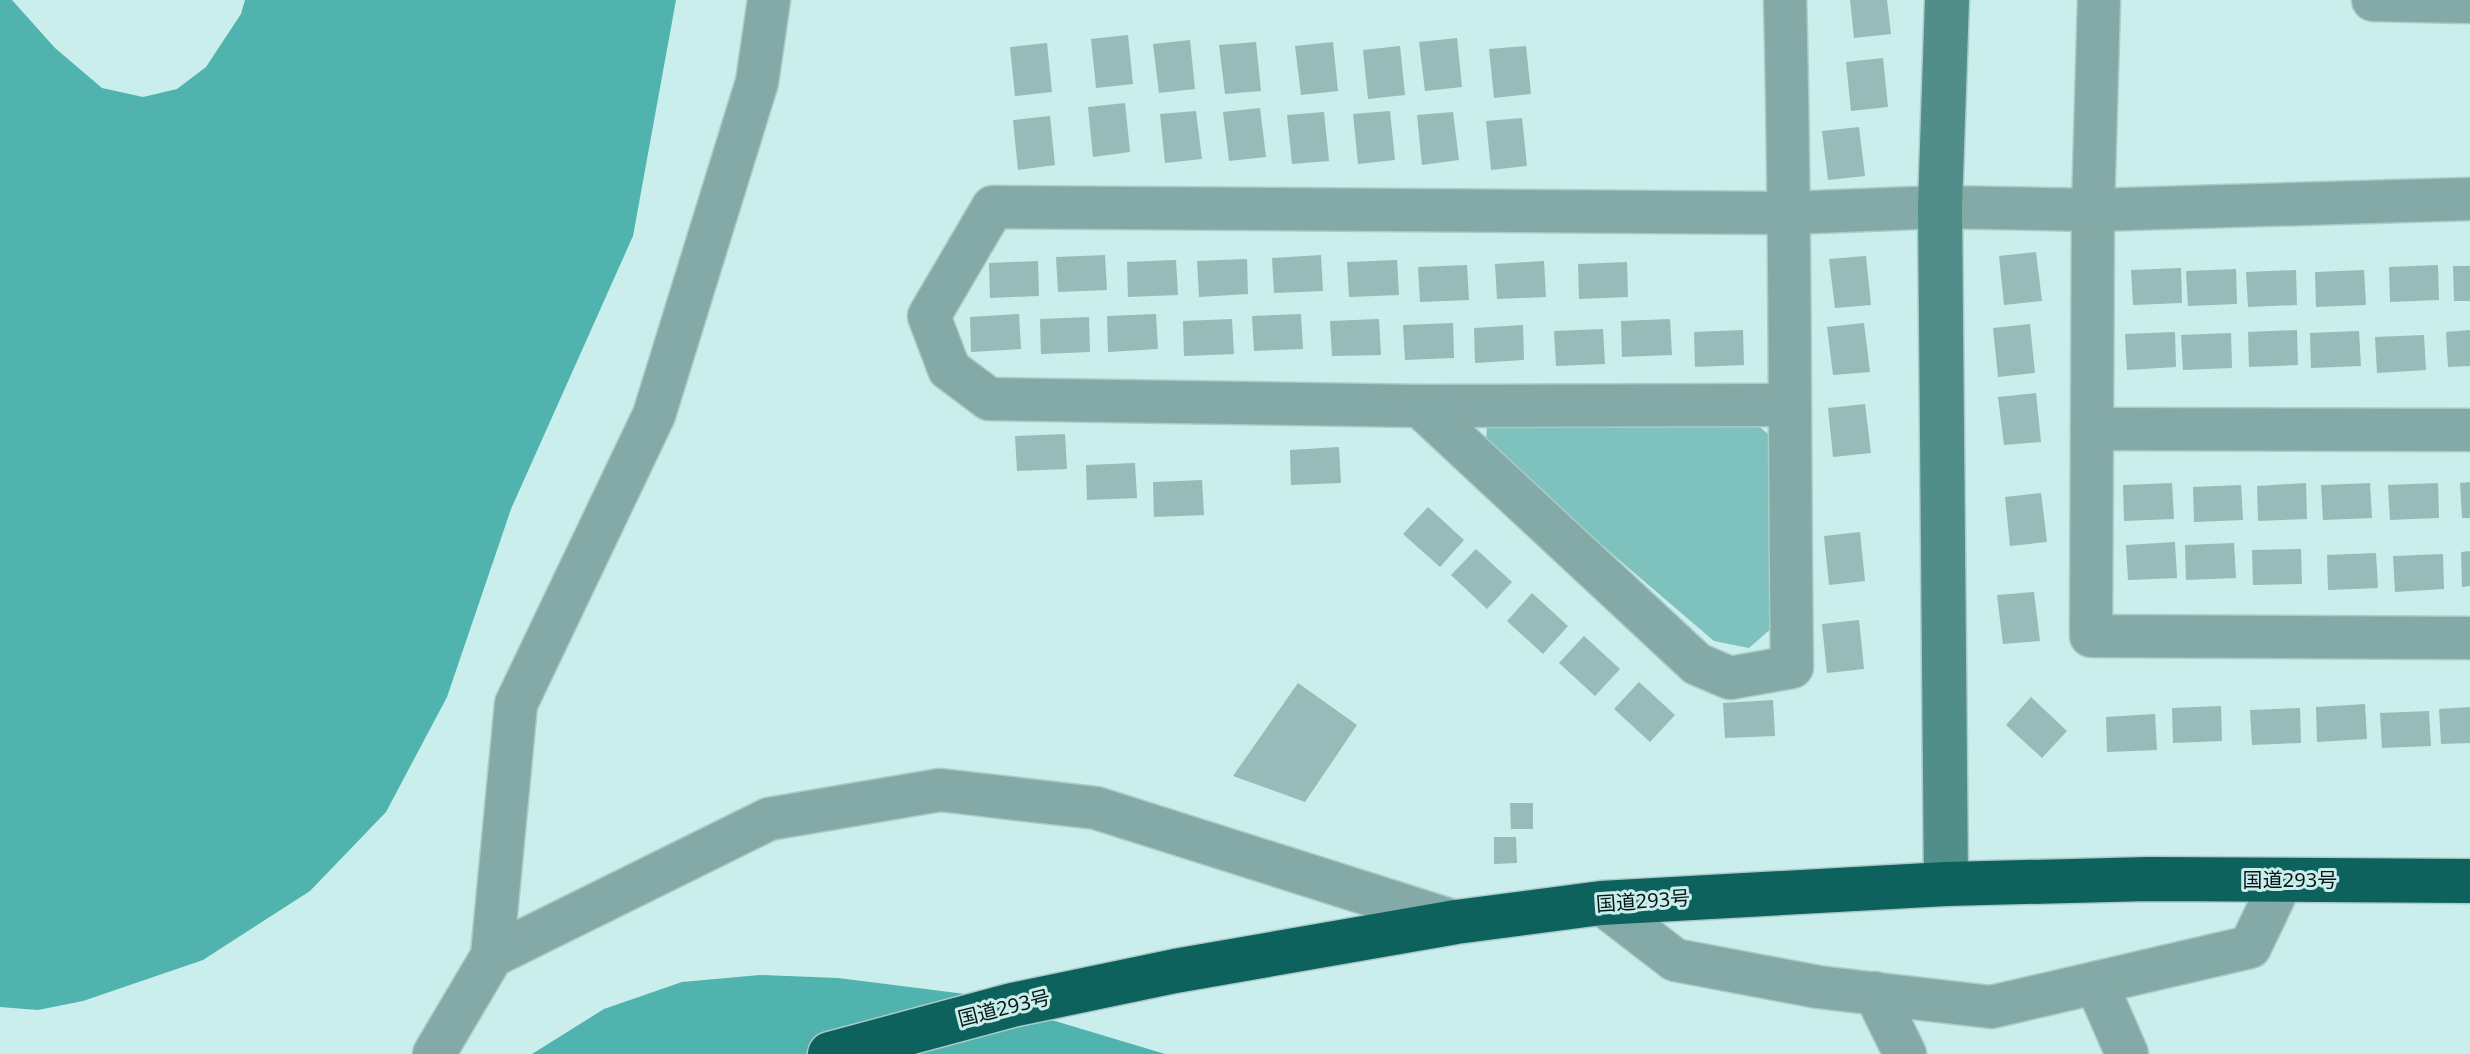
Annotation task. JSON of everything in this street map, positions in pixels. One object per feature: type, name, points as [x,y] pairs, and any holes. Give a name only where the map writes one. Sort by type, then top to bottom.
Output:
[{"type":"highway","name":"国道293号","points":[[830,1054],[1027,1002],[1175,971],[1456,922],[1601,903],[1946,884],[2149,879],[2470,881]]},
{"type":"street","points":[[434,1054],[492,956],[516,704],[654,415],[757,82],[769,0]]},
{"type":"street","points":[[1420,406],[1697,664],[1730,678],[1792,667],[1790,213],[1785,0]]},
{"type":"street","points":[[1946,884],[1940,207],[1947,0]]},
{"type":"street","points":[[2099,0],[2093,210],[2091,636],[2470,638]]},
{"type":"street","points":[[2373,0],[2470,2]]},
{"type":"street","points":[[1789,405],[1420,406],[989,399],[949,369],[929,316],[993,207],[1790,213],[1940,207],[2093,210],[2470,199]]},
{"type":"street","points":[[2092,429],[2470,430]]},
{"type":"street","points":[[492,956],[769,819],[940,790],[1096,808],[1456,922]]},
{"type":"street","points":[[1601,903],[1675,960],[1818,987],[1991,1007],[2250,947],[2282,880]]},
{"type":"street","points":[[2096,983],[2127,1054]]},
{"type":"street","points":[[1875,993],[1905,1054]]},
{"type":"shaded area","points":[[0,0],[12,0],[55,48],[102,88],[143,97],[177,89],[206,67],[241,14],[245,0],[676,0],[633,236],[511,509],[447,697],[386,812],[310,891],[203,960],[83,1001],[38,1010],[0,1007]]},
{"type":"shaded area","points":[[1487,422],[1757,425],[1777,441],[1774,626],[1749,648],[1714,641],[1486,446]]},
{"type":"shaded area","points":[[760,975],[838,978],[965,994],[1165,1054],[532,1054],[604,1009],[682,982]]},
{"type":"building","points":[[1850,0],[1887,0],[1891,34],[1854,38]]},
{"type":"building","points":[[1128,35],[1133,84],[1096,88],[1091,39]]},
{"type":"building","points":[[1457,38],[1462,87],[1425,91],[1419,42]]},
{"type":"building","points":[[1190,40],[1195,89],[1159,93],[1153,44]]},
{"type":"building","points":[[1256,42],[1261,91],[1225,94],[1219,45]]},
{"type":"building","points":[[1333,42],[1338,91],[1301,95],[1295,46]]},
{"type":"building","points":[[1047,43],[1052,92],[1015,96],[1010,47]]},
{"type":"building","points":[[1400,46],[1405,95],[1368,99],[1363,50]]},
{"type":"building","points":[[1526,46],[1531,94],[1494,98],[1489,49]]},
{"type":"building","points":[[1883,58],[1888,107],[1851,111],[1846,62]]},
{"type":"building","points":[[1125,103],[1130,152],[1093,157],[1088,107]]},
{"type":"building","points":[[1260,108],[1266,157],[1229,161],[1223,112]]},
{"type":"building","points":[[1196,111],[1202,159],[1165,163],[1160,114]]},
{"type":"building","points":[[1390,111],[1395,160],[1358,164],[1353,114]]},
{"type":"building","points":[[1324,112],[1329,161],[1292,164],[1287,115]]},
{"type":"building","points":[[1453,112],[1459,160],[1422,165],[1417,115]]},
{"type":"building","points":[[1050,116],[1055,165],[1018,170],[1013,120]]},
{"type":"building","points":[[1522,118],[1527,166],[1491,170],[1486,121]]},
{"type":"building","points":[[1859,127],[1865,176],[1828,180],[1822,131]]},
{"type":"building","points":[[2036,252],[2042,301],[2004,305],[1999,256]]},
{"type":"building","points":[[1105,255],[1107,290],[1058,292],[1056,257]]},
{"type":"building","points":[[1321,255],[1323,291],[1274,293],[1272,258]]},
{"type":"building","points":[[1866,256],[1871,305],[1835,308],[1829,259]]},
{"type":"building","points":[[1247,259],[1248,294],[1199,297],[1197,261]]},
{"type":"building","points":[[1176,260],[1178,295],[1128,297],[1127,262]]},
{"type":"building","points":[[1397,260],[1399,295],[1349,297],[1347,262]]},
{"type":"building","points":[[1038,261],[1039,296],[990,298],[989,263]]},
{"type":"building","points":[[1544,261],[1546,297],[1497,299],[1495,264]]},
{"type":"building","points":[[1627,262],[1628,297],[1579,299],[1578,264]]},
{"type":"building","points":[[1467,265],[1469,300],[1420,302],[1418,267]]},
{"type":"building","points":[[2438,265],[2439,300],[2390,302],[2389,267]]},
{"type":"building","points":[[2453,266],[2470,266],[2470,301],[2454,301]]},
{"type":"building","points":[[2181,268],[2182,303],[2133,305],[2131,270]]},
{"type":"building","points":[[2236,269],[2237,304],[2188,306],[2186,271]]},
{"type":"building","points":[[2296,270],[2297,305],[2248,307],[2246,272]]},
{"type":"building","points":[[2364,270],[2366,305],[2316,307],[2315,272]]},
{"type":"building","points":[[1019,314],[1021,349],[971,352],[970,317]]},
{"type":"building","points":[[1156,314],[1158,349],[1108,352],[1107,316]]},
{"type":"building","points":[[1301,314],[1303,349],[1254,351],[1252,316]]},
{"type":"building","points":[[1089,317],[1090,352],[1041,354],[1040,319]]},
{"type":"building","points":[[1232,319],[1234,354],[1184,356],[1183,321]]},
{"type":"building","points":[[1379,319],[1381,355],[1332,356],[1330,321]]},
{"type":"building","points":[[1670,319],[1672,355],[1622,357],[1621,321]]},
{"type":"building","points":[[1453,323],[1454,358],[1405,360],[1403,325]]},
{"type":"building","points":[[1864,323],[1870,372],[1833,375],[1827,327]]},
{"type":"building","points":[[2030,324],[2035,373],[1998,377],[1993,328]]},
{"type":"building","points":[[1523,325],[1524,360],[1475,363],[1474,328]]},
{"type":"building","points":[[1603,329],[1605,364],[1556,366],[1554,331]]},
{"type":"building","points":[[1743,330],[1744,365],[1695,367],[1694,332]]},
{"type":"building","points":[[2297,330],[2298,365],[2249,367],[2248,332]]},
{"type":"building","points":[[2470,330],[2470,366],[2448,367],[2446,332]]},
{"type":"building","points":[[2359,331],[2361,366],[2311,368],[2310,333]]},
{"type":"building","points":[[2175,332],[2176,367],[2127,370],[2125,334]]},
{"type":"building","points":[[2231,333],[2232,368],[2183,370],[2181,335]]},
{"type":"building","points":[[2424,335],[2426,370],[2377,373],[2375,337]]},
{"type":"building","points":[[2036,393],[2041,442],[2004,445],[1998,397]]},
{"type":"building","points":[[1865,404],[1871,453],[1833,457],[1828,408]]},
{"type":"building","points":[[1065,434],[1067,469],[1017,471],[1015,436]]},
{"type":"building","points":[[1339,447],[1341,483],[1291,485],[1290,450]]},
{"type":"building","points":[[1135,463],[1137,498],[1087,500],[1086,465]]},
{"type":"building","points":[[1202,480],[1204,515],[1154,517],[1153,482]]},
{"type":"building","points":[[2470,482],[2470,518],[2462,518],[2460,483]]},
{"type":"building","points":[[2172,483],[2174,519],[2124,521],[2123,485]]},
{"type":"building","points":[[2306,483],[2307,519],[2258,521],[2257,486]]},
{"type":"building","points":[[2370,483],[2372,518],[2323,520],[2321,485]]},
{"type":"building","points":[[2438,483],[2439,518],[2390,520],[2388,485]]},
{"type":"building","points":[[2241,485],[2243,520],[2194,522],[2193,487]]},
{"type":"building","points":[[2041,493],[2047,542],[2010,546],[2005,497]]},
{"type":"building","points":[[1428,507],[1464,540],[1440,567],[1403,534]]},
{"type":"building","points":[[1860,532],[1865,581],[1829,585],[1824,536]]},
{"type":"building","points":[[2175,542],[2177,578],[2128,580],[2126,545]]},
{"type":"building","points":[[2234,543],[2236,578],[2186,580],[2185,545]]},
{"type":"building","points":[[1476,549],[1512,582],[1487,609],[1451,575]]},
{"type":"building","points":[[2301,549],[2302,584],[2253,585],[2252,550]]},
{"type":"building","points":[[2470,551],[2470,586],[2462,587],[2461,552]]},
{"type":"building","points":[[2376,553],[2378,588],[2328,590],[2327,555]]},
{"type":"building","points":[[2443,554],[2444,589],[2395,592],[2393,556]]},
{"type":"building","points":[[2034,592],[2040,641],[2003,644],[1997,595]]},
{"type":"building","points":[[1532,593],[1568,626],[1543,654],[1507,621]]},
{"type":"building","points":[[1859,620],[1864,669],[1827,673],[1822,624]]},
{"type":"building","points":[[1584,636],[1620,669],[1595,696],[1559,663]]},
{"type":"building","points":[[1639,682],[1675,715],[1650,742],[1614,709]]},
{"type":"building","points":[[1298,683],[1357,725],[1305,802],[1233,776]]},
{"type":"building","points":[[2031,697],[2067,731],[2042,758],[2006,725]]},
{"type":"building","points":[[1773,700],[1775,736],[1725,738],[1723,703]]},
{"type":"building","points":[[2365,704],[2367,739],[2317,742],[2316,707]]},
{"type":"building","points":[[2221,706],[2222,741],[2173,743],[2172,708]]},
{"type":"building","points":[[2470,707],[2470,743],[2441,744],[2439,709]]},
{"type":"building","points":[[2300,708],[2301,743],[2252,745],[2250,710]]},
{"type":"building","points":[[2429,711],[2431,746],[2382,748],[2380,713]]},
{"type":"building","points":[[2155,714],[2157,750],[2107,752],[2106,717]]},
{"type":"building","points":[[1510,803],[1533,803],[1533,829],[1511,829]]},
{"type":"building","points":[[1494,837],[1516,837],[1517,863],[1494,864]]}]
